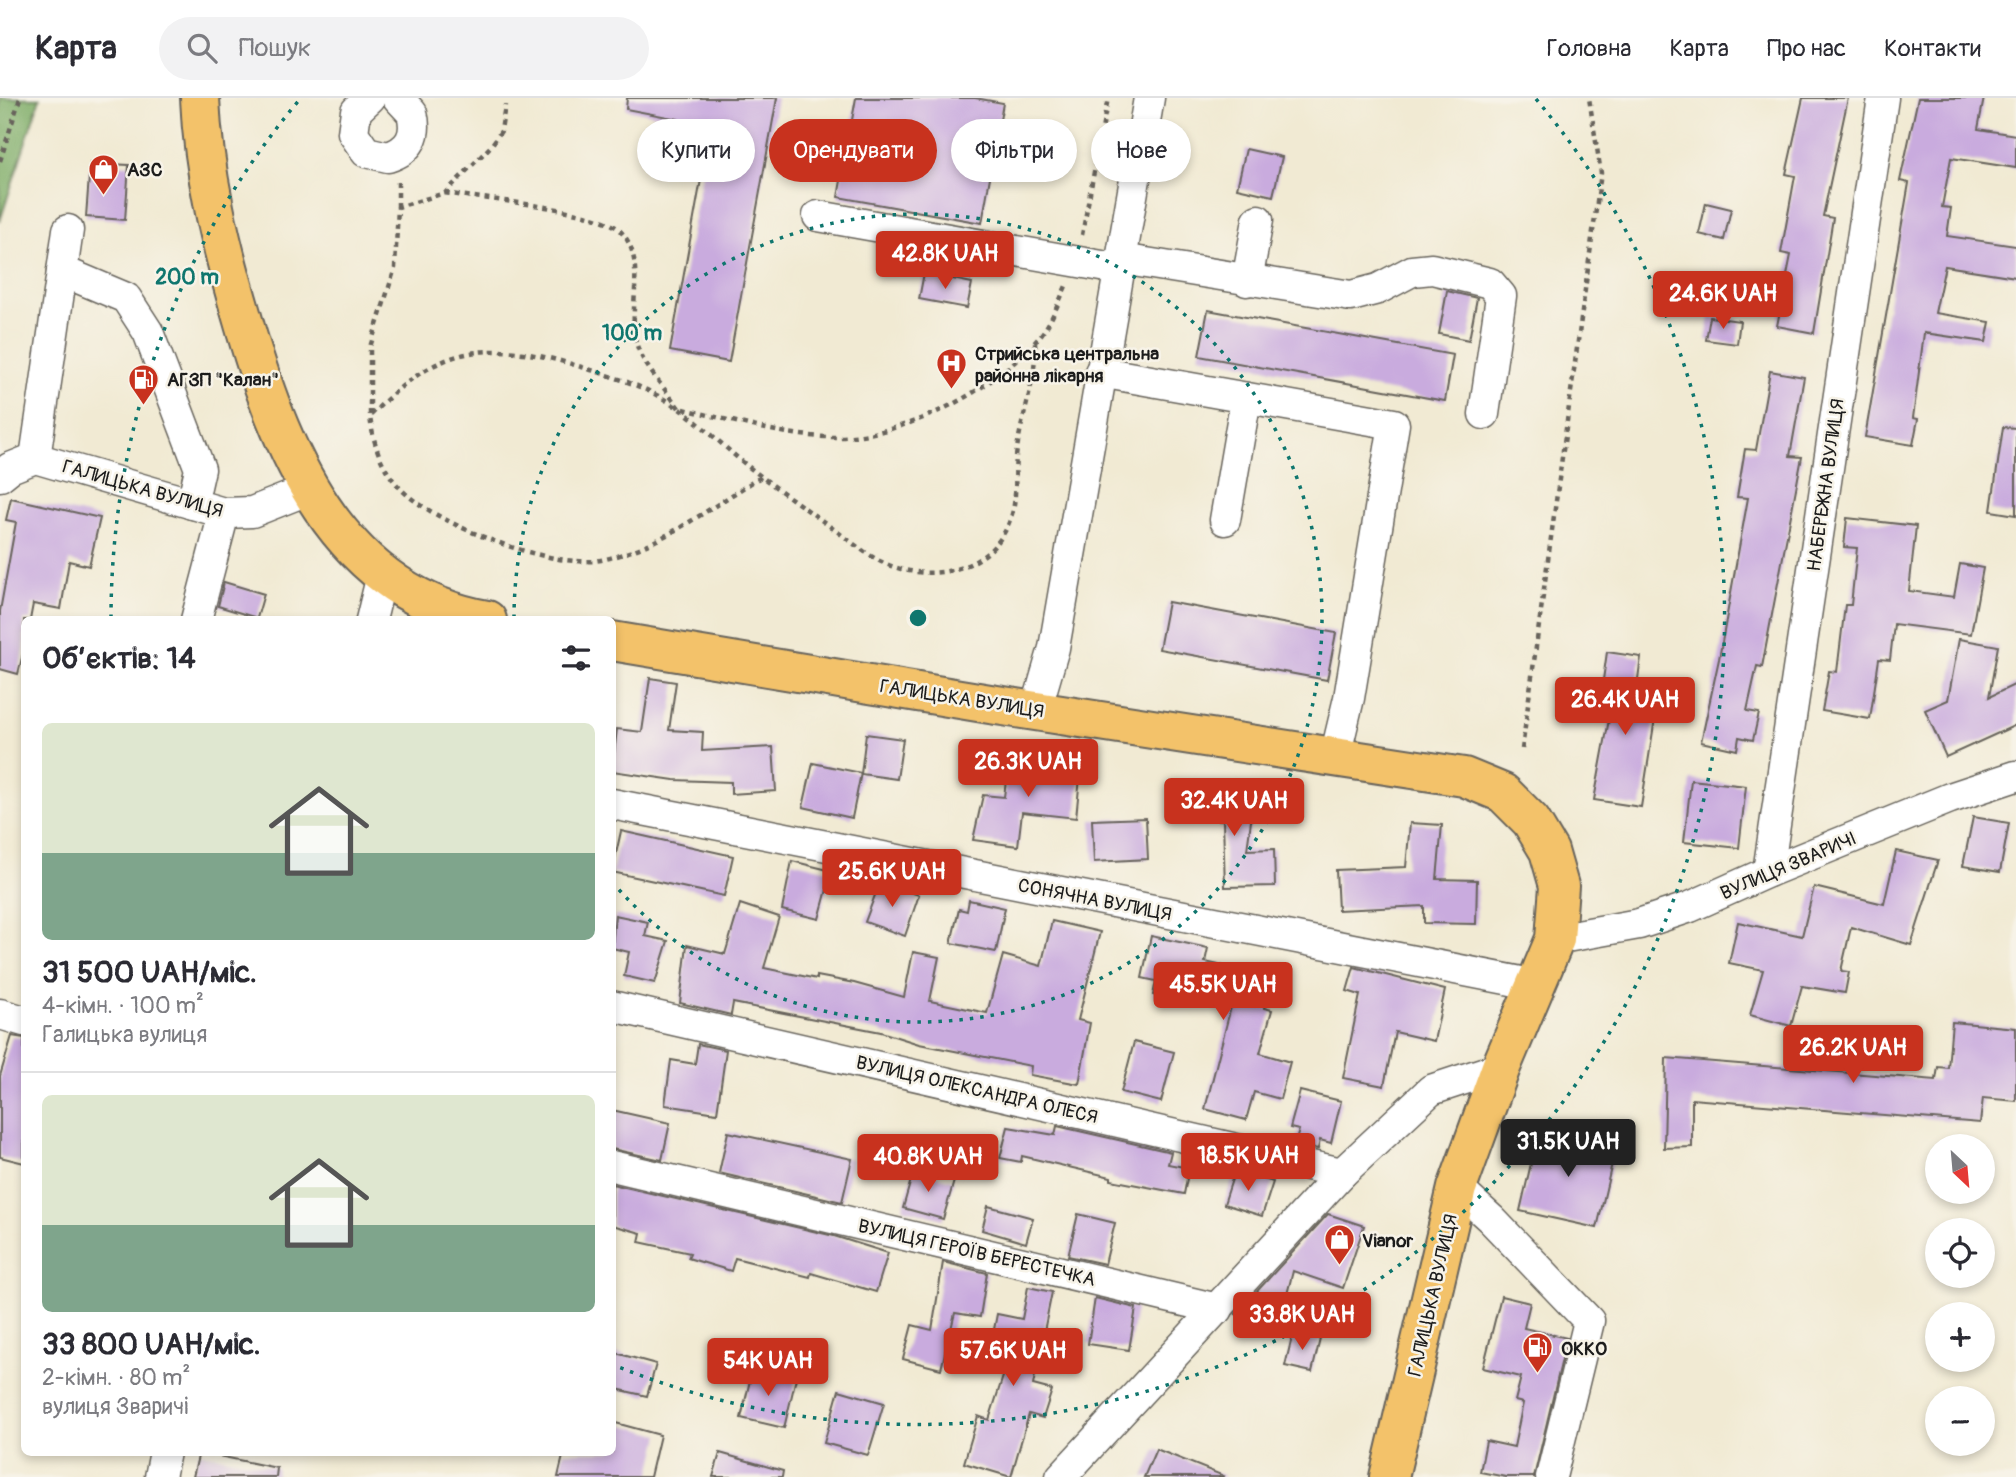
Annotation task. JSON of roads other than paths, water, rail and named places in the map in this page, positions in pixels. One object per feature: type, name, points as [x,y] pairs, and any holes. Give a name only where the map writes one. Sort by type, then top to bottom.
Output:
[{"type":"highway","points":[[200,98],[221,246],[263,390],[284,442],[339,533],[382,575],[428,604],[470,616]]},
{"type":"highway","name":"ГАЛИЦЬКА ВУЛИЦЯ","points":[[616,641],[1464,777],[1503,793],[1531,821],[1549,851],[1559,886],[1555,939],[1501,1067],[1457,1188],[1390,1477]]},
{"type":"street","points":[[370,98],[356,111],[353,133],[366,152],[376,157],[388,157],[408,146],[414,136],[408,103]]},
{"type":"street","points":[[1036,710],[1054,648],[1149,98]]},
{"type":"street","name":"НАБЕРЕЖНА ВУЛИЦЯ","points":[[1768,872],[1883,98]]},
{"type":"street","points":[[818,216],[1077,261],[1120,264],[1351,296],[1378,289],[1412,271],[1432,269],[1490,283],[1501,296],[1484,414]]},
{"type":"street","points":[[1247,281],[1258,220]]},
{"type":"street","points":[[0,476],[10,468],[35,458],[68,230]]},
{"type":"street","points":[[62,271],[126,298],[148,332],[200,469],[192,504]]},
{"type":"street","points":[[1100,372],[1394,424],[1349,698],[1335,757]]},
{"type":"street","points":[[1225,520],[1246,398]]},
{"type":"street","name":"ГАЛИЦЬКА ВУЛИЦЯ","points":[[35,458],[224,513],[253,512],[310,489]]},
{"type":"street","points":[[197,616],[224,513]]},
{"type":"street","points":[[372,616],[382,575]]},
{"type":"street","name":"ВУЛИЦЯ ЗВАРИЧІ","points":[[1555,939],[1639,924],[1690,907],[1768,872],[1950,798],[2016,776]]},
{"type":"street","name":"СОНЯЧНА ВУЛИЦЯ","points":[[616,805],[1537,985]]},
{"type":"street","name":"ВУЛИЦЯ ОЛЕКСАНДРА ОЛЕСЯ","points":[[616,1007],[1342,1173]]},
{"type":"street","points":[[0,1014],[21,1020]]},
{"type":"street","points":[[1061,1477],[1342,1173],[1431,1090],[1501,1067]]},
{"type":"street","name":"ВУЛИЦЯ ГЕРОЇВ БЕРЕСТЕЧКА","points":[[616,1167],[1218,1309]]},
{"type":"street","points":[[1457,1188],[1491,1219],[1589,1321],[1551,1477]]},
{"type":"street","points":[[160,1477],[164,1456]]},
{"type":"place","name":"АЗС","points":[[104,196]]},
{"type":"place","name":"Стрийська центральна районна лікарня","points":[[952,391]]},
{"type":"place","name":"АГЗП \"Калан\"","points":[[144,406]]},
{"type":"place","name":"Vianor","points":[[1339,1267]]},
{"type":"place","name":"ОККО","points":[[1538,1375]]}]
